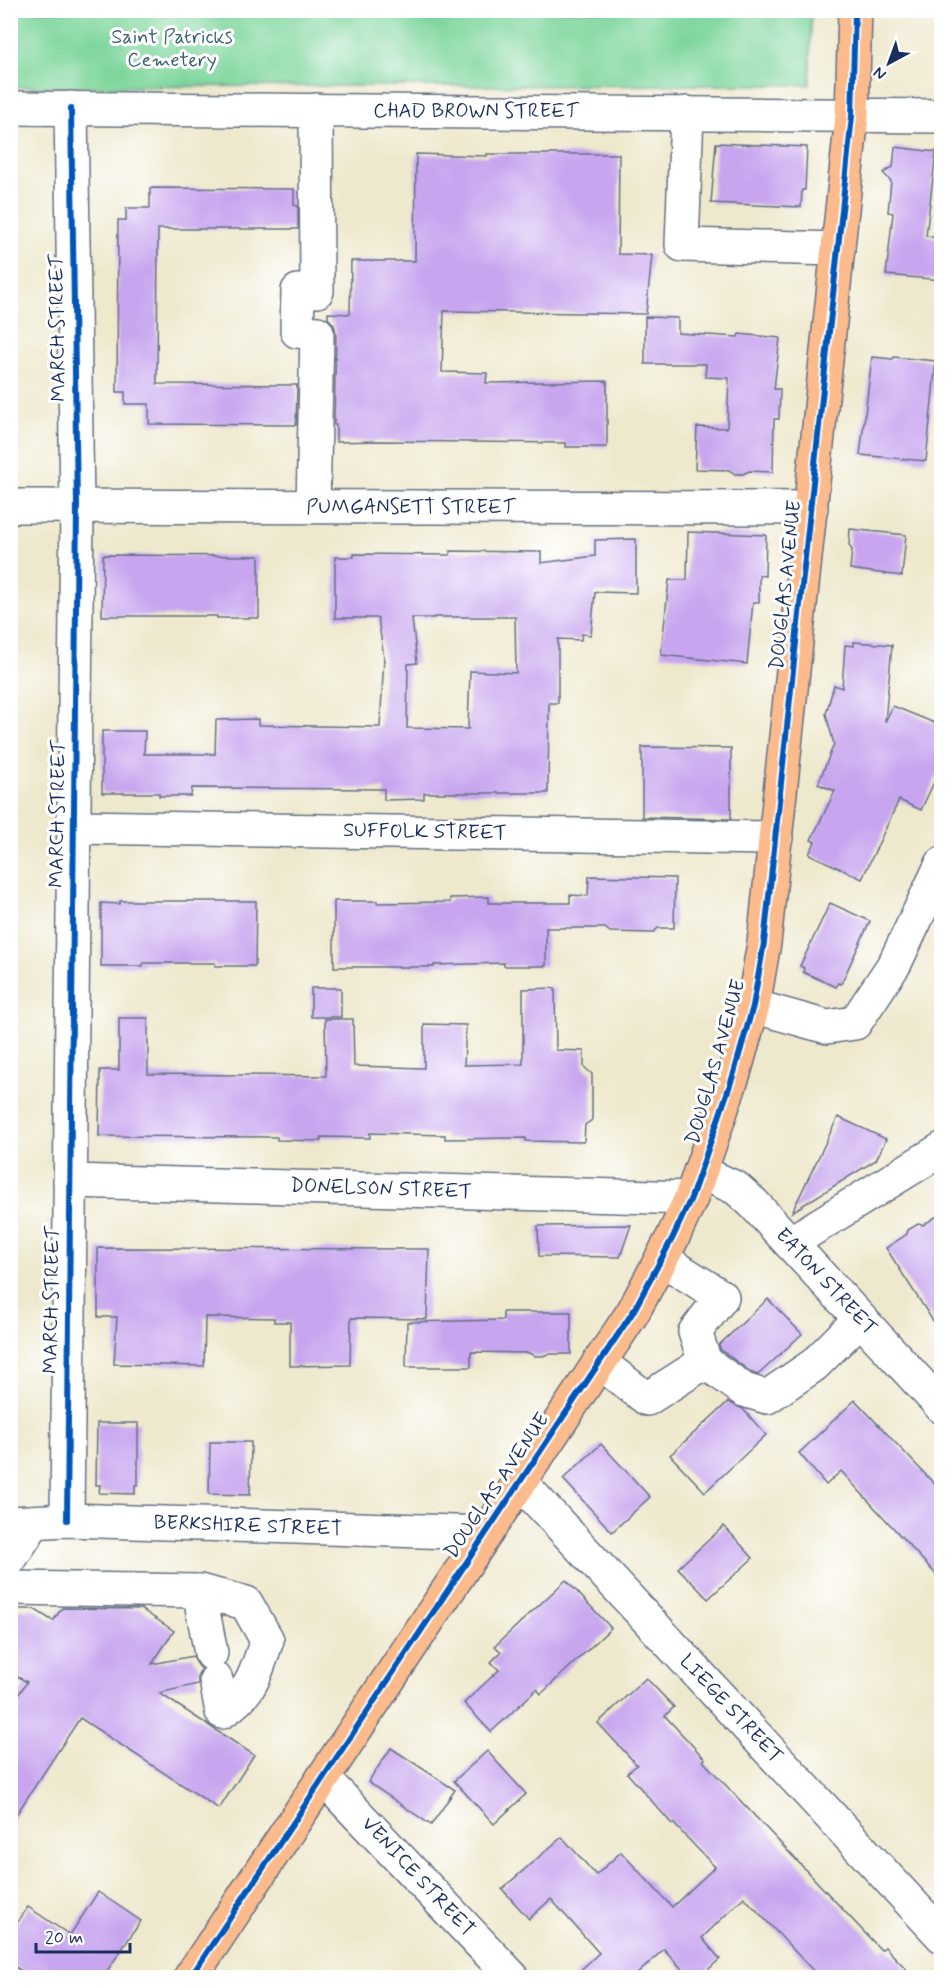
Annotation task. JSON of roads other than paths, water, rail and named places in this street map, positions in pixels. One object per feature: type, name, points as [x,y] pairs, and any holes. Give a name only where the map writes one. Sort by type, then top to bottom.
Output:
[{"type":"main road","name":"DOUGLAS AVENUE","points":[[190,1977],[633,1312],[662,1259],[696,1185],[734,1073],[753,1006],[764,943],[776,838],[852,116],[855,10]]},
{"type":"street","name":"CHAD BROWN STREET","points":[[10,108],[942,116]]},
{"type":"street","name":"MARCH STREET","points":[[67,1520],[77,506],[71,108]]},
{"type":"street","points":[[313,506],[317,333],[297,331],[298,291],[317,291],[316,110]]},
{"type":"street","points":[[687,113],[682,245],[838,249]]},
{"type":"street","name":"PUMGANSETT STREET","points":[[10,507],[811,508]]},
{"type":"street","name":"SUFFOLK STREET","points":[[74,827],[776,838]]},
{"type":"street","points":[[753,1006],[827,1027],[855,1023],[895,963],[942,864]]},
{"type":"street","points":[[790,1243],[942,1149]]},
{"type":"street","name":"DONELSON STREET","points":[[70,1181],[696,1185]]},
{"type":"street","name":"EATON STREET","points":[[696,1185],[736,1188],[942,1407]]},
{"type":"street","points":[[662,1259],[722,1297],[695,1332],[705,1362],[744,1390],[767,1397],[814,1365],[860,1319]]},
{"type":"street","points":[[599,1362],[647,1399],[705,1362]]},
{"type":"street","name":"LIEGE STREET","points":[[520,1482],[942,1936]]},
{"type":"street","name":"BERKSHIRE STREET","points":[[22,1523],[67,1520],[486,1533]]},
{"type":"street","points":[[10,1559],[22,1523]]},
{"type":"street","points":[[10,1588],[199,1591],[246,1603],[267,1640],[251,1685],[240,1700],[222,1712],[199,1591]]},
{"type":"street","name":"VENICE STREET","points":[[323,1778],[513,1977]]},
{"type":"park label","name":"Saint Patricks Cemetery","points":[[172,48]]}]
